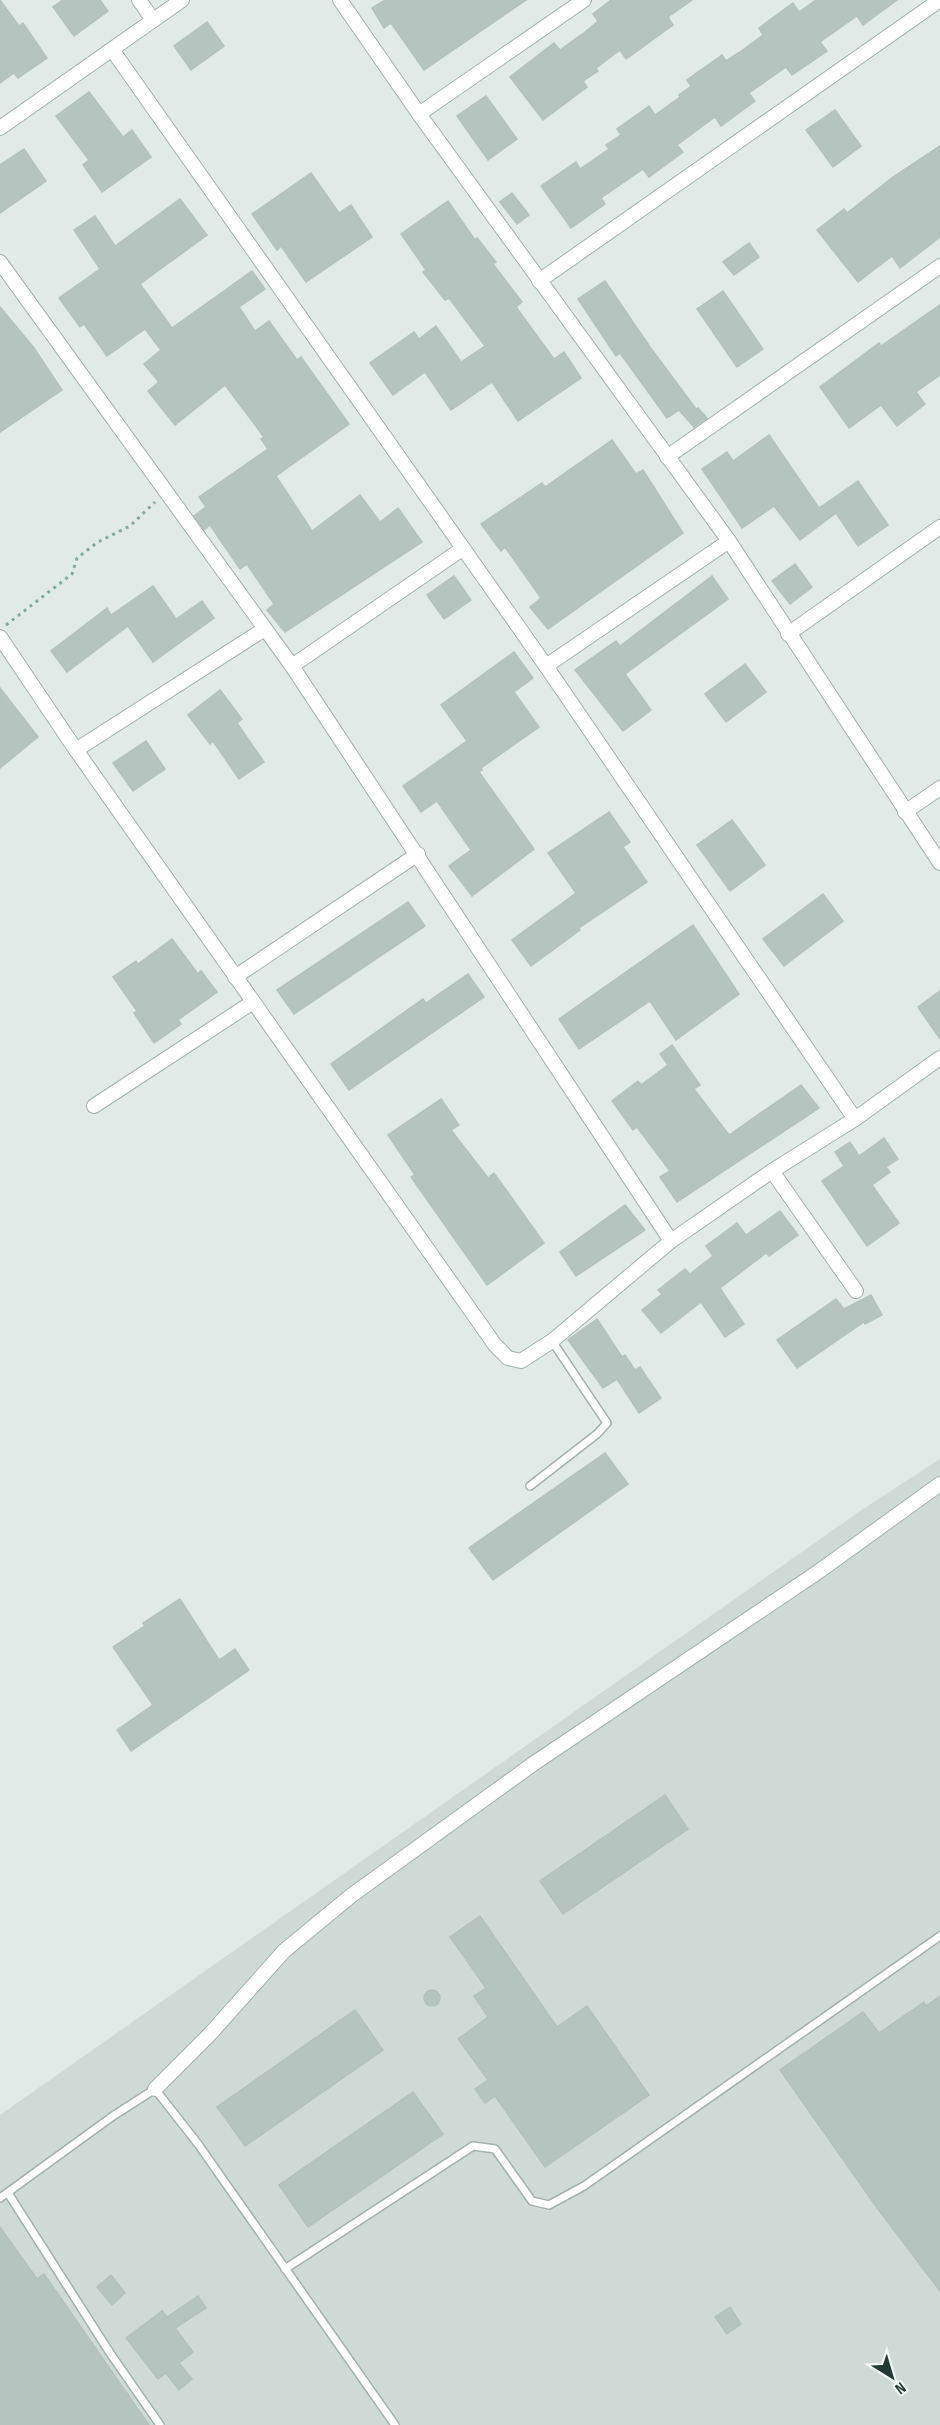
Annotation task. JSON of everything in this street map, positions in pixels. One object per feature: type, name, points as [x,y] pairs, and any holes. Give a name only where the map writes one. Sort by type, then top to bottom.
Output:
[{"type":"street","points":[[139,0],[153,20]]},
{"type":"street","points":[[0,128],[113,51],[182,0]]},
{"type":"street","points":[[340,0],[539,281],[729,541],[940,863]]},
{"type":"street","points":[[419,114],[584,0]]},
{"type":"street","points":[[539,281],[940,0]]},
{"type":"street","points":[[113,51],[546,666],[855,1119]]},
{"type":"street","points":[[0,262],[263,630],[292,666],[671,1242]]},
{"type":"street","points":[[667,457],[940,266]]},
{"type":"street","points":[[788,634],[940,527]]},
{"type":"street","points":[[546,666],[729,541]]},
{"type":"street","points":[[292,666],[462,549]]},
{"type":"street","points":[[76,750],[263,630]]},
{"type":"street","points":[[2,644],[495,1345],[508,1358],[521,1361],[552,1341],[671,1242],[772,1172],[855,1119],[940,1058]]},
{"type":"street","points":[[905,812],[940,788]]},
{"type":"street","points":[[235,977],[418,855]]},
{"type":"street","points":[[94,1106],[253,1002]]},
{"type":"street","points":[[772,1172],[856,1291]]},
{"type":"street","points":[[155,2089],[210,2034],[284,1951],[352,1895],[533,1764],[808,1578],[940,1484]]},
{"type":"lane","points":[[530,1486],[597,1434],[607,1423],[552,1341]]},
{"type":"lane","points":[[285,2269],[473,2146],[495,2150],[532,2201],[549,2205],[584,2186],[940,1936]]},
{"type":"lane","points":[[0,2198],[155,2089],[198,2144],[394,2425]]},
{"type":"lane","points":[[8,2193],[110,2353],[160,2425]]},
{"type":"path","points":[[0,630],[72,574],[76,558],[98,542],[130,526],[151,508],[164,491]]},
{"type":"shaded area","points":[[940,1459],[940,2425],[0,2425],[0,2115],[863,1509]]},
{"type":"building","points":[[0,0],[19,26],[23,23],[47,58],[18,78],[14,73],[0,83]]},
{"type":"building","points":[[63,0],[100,0],[108,11],[74,36],[53,7]]},
{"type":"building","points":[[385,0],[526,0],[424,70],[391,23],[384,28],[372,8]]},
{"type":"building","points":[[611,0],[692,0],[668,17],[673,25],[626,59],[620,50],[596,68],[598,71],[583,81],[587,87],[543,120],[510,77],[554,43],[560,50],[585,32],[598,21],[593,14]]},
{"type":"building","points":[[816,0],[897,0],[863,25],[857,16],[844,25],[820,42],[827,51],[792,75],[786,67],[749,93],[755,101],[721,126],[715,117],[677,145],[683,152],[649,177],[643,169],[601,198],[605,204],[571,228],[541,186],[576,162],[580,169],[609,149],[606,145],[621,135],[617,129],[649,106],[655,115],[691,86],[687,80],[722,55],[726,61],[740,52],[763,35],[759,28],[793,3],[799,12]]},
{"type":"building","points":[[207,22],[224,46],[191,70],[174,46]]},
{"type":"building","points":[[89,92],[123,137],[132,130],[151,157],[102,192],[83,165],[89,160],[56,116]]},
{"type":"building","points":[[486,96],[517,139],[488,160],[457,116]]},
{"type":"building","points":[[835,110],[861,146],[833,167],[806,130]]},
{"type":"building","points":[[940,146],[940,237],[900,268],[892,256],[858,282],[817,230],[844,209],[847,213],[893,177]]},
{"type":"building","points":[[24,149],[46,181],[0,213],[0,165]]},
{"type":"building","points":[[311,173],[339,213],[351,205],[372,237],[306,282],[281,246],[277,250],[252,214]]},
{"type":"building","points":[[512,193],[529,215],[517,224],[500,202]]},
{"type":"building","points":[[180,199],[207,235],[140,284],[172,328],[252,271],[265,289],[239,307],[255,331],[269,321],[297,360],[301,357],[349,424],[276,476],[312,531],[360,495],[380,522],[398,508],[422,542],[285,632],[267,610],[274,604],[247,564],[240,569],[210,525],[204,530],[194,516],[206,507],[199,497],[268,449],[261,439],[264,437],[225,385],[175,425],[148,391],[159,382],[144,364],[161,350],[145,329],[107,356],[84,324],[80,327],[59,298],[100,269],[74,230],[95,216],[115,246]]},
{"type":"building","points":[[448,201],[475,240],[477,238],[496,262],[493,264],[522,302],[516,307],[554,359],[564,352],[581,378],[518,421],[492,382],[451,410],[425,372],[393,395],[370,363],[414,332],[419,339],[436,326],[461,362],[485,346],[449,298],[445,300],[423,272],[426,270],[401,234]]},
{"type":"building","points":[[749,243],[759,257],[734,275],[723,262]]},
{"type":"building","points":[[605,281],[696,409],[698,408],[707,418],[694,427],[679,410],[667,418],[620,353],[616,356],[578,299]]},
{"type":"building","points":[[723,291],[763,349],[737,367],[697,309]]},
{"type":"building","points":[[940,305],[940,375],[916,392],[925,404],[897,426],[881,405],[849,428],[820,387],[879,343],[881,346]]},
{"type":"building","points":[[0,307],[34,348],[62,390],[0,432]]},
{"type":"building","points":[[769,435],[819,508],[858,481],[888,525],[858,546],[836,513],[800,540],[774,506],[742,528],[702,469],[727,452],[733,461]]},
{"type":"building","points":[[612,440],[636,474],[643,470],[683,533],[548,629],[530,607],[541,598],[505,547],[501,551],[481,524],[542,483],[545,487]]},
{"type":"building","points":[[795,564],[812,587],[790,604],[772,581]]},
{"type":"building","points":[[454,576],[471,600],[444,619],[427,595]]},
{"type":"building","points":[[712,576],[728,599],[625,674],[651,710],[623,731],[575,670],[616,641],[620,646]]},
{"type":"building","points":[[153,586],[176,619],[202,601],[214,618],[153,662],[128,626],[67,672],[51,651],[107,608],[111,615]]},
{"type":"building","points":[[514,652],[533,678],[514,692],[539,727],[481,768],[479,772],[534,849],[472,896],[449,866],[471,850],[437,801],[421,812],[403,786],[467,741],[441,705]]},
{"type":"building","points":[[745,664],[766,692],[726,722],[705,694]]},
{"type":"building","points":[[0,688],[38,737],[0,768]]},
{"type":"building","points":[[220,690],[242,719],[237,723],[264,762],[239,779],[213,741],[210,744],[188,715]]},
{"type":"building","points":[[146,741],[165,769],[133,791],[113,763]]},
{"type":"building","points":[[609,812],[630,842],[623,847],[647,882],[579,928],[580,930],[531,966],[512,940],[576,893],[548,853]]},
{"type":"building","points":[[732,820],[765,865],[730,891],[697,845]]},
{"type":"building","points":[[823,894],[843,921],[784,966],[763,939]]},
{"type":"building","points":[[408,902],[425,926],[294,1014],[277,990]]},
{"type":"building","points":[[693,925],[739,994],[676,1040],[650,1001],[579,1049],[559,1019]]},
{"type":"building","points":[[172,939],[198,974],[201,971],[217,992],[178,1020],[181,1024],[154,1043],[134,1013],[137,1011],[113,977],[136,961],[138,964]]},
{"type":"building","points":[[468,974],[484,997],[349,1090],[331,1064],[423,999],[426,1003]]},
{"type":"building","points":[[940,991],[940,1039],[918,1007]]},
{"type":"building","points":[[672,1045],[700,1085],[694,1089],[729,1135],[801,1085],[819,1108],[677,1202],[660,1177],[670,1171],[637,1127],[633,1130],[612,1101],[638,1081],[641,1085],[668,1065],[660,1054]]},
{"type":"building","points":[[441,1099],[459,1125],[451,1130],[488,1178],[494,1173],[544,1243],[487,1285],[411,1177],[415,1175],[388,1135]]},
{"type":"building","points":[[884,1138],[898,1159],[886,1167],[890,1172],[872,1185],[899,1223],[867,1246],[822,1181],[844,1166],[835,1152],[850,1142],[859,1156]]},
{"type":"building","points":[[625,1205],[645,1230],[576,1276],[560,1252]]},
{"type":"building","points":[[780,1211],[798,1235],[769,1256],[766,1253],[720,1288],[744,1324],[725,1337],[701,1302],[661,1333],[642,1310],[662,1294],[658,1290],[685,1269],[690,1274],[713,1256],[706,1246],[737,1223],[746,1235]]},
{"type":"building","points":[[871,1295],[882,1315],[865,1324],[864,1322],[797,1368],[777,1340],[836,1299],[844,1309]]},
{"type":"building","points":[[597,1319],[622,1357],[625,1355],[635,1370],[640,1367],[661,1398],[639,1413],[617,1379],[603,1388],[568,1340]]},
{"type":"building","points":[[605,1453],[628,1484],[493,1580],[469,1548]]},
{"type":"building","points":[[180,1599],[219,1660],[235,1649],[249,1670],[131,1751],[117,1730],[153,1705],[113,1647],[145,1626],[143,1623]]},
{"type":"building","points":[[665,1795],[688,1829],[563,1914],[540,1881]]},
{"type":"building","points":[[480,1916],[557,2027],[587,2006],[649,2095],[545,2167],[495,2096],[485,2103],[475,2089],[488,2080],[458,2039],[488,2017],[474,1996],[486,1988],[450,1937]]},
{"type":"building","points":[[429,1990],[435,1990],[440,1998],[438,2004],[429,2006],[424,2001],[424,1995]]},
{"type":"building","points":[[940,1996],[940,2291],[875,2205],[780,2070],[863,2012],[879,2033],[924,2002],[926,2006]]},
{"type":"building","points":[[355,2010],[383,2050],[245,2146],[217,2107]]},
{"type":"building","points":[[413,2092],[443,2134],[308,2227],[279,2185]]},
{"type":"building","points":[[0,2227],[37,2279],[44,2274],[149,2425],[0,2425]]},
{"type":"building","points":[[111,2275],[125,2293],[112,2305],[97,2287]]},
{"type":"building","points":[[198,2296],[206,2308],[175,2328],[193,2352],[179,2363],[192,2379],[179,2390],[166,2373],[158,2379],[126,2338],[162,2311],[167,2317]]},
{"type":"building","points":[[730,2307],[741,2324],[727,2334],[715,2317]]}]
